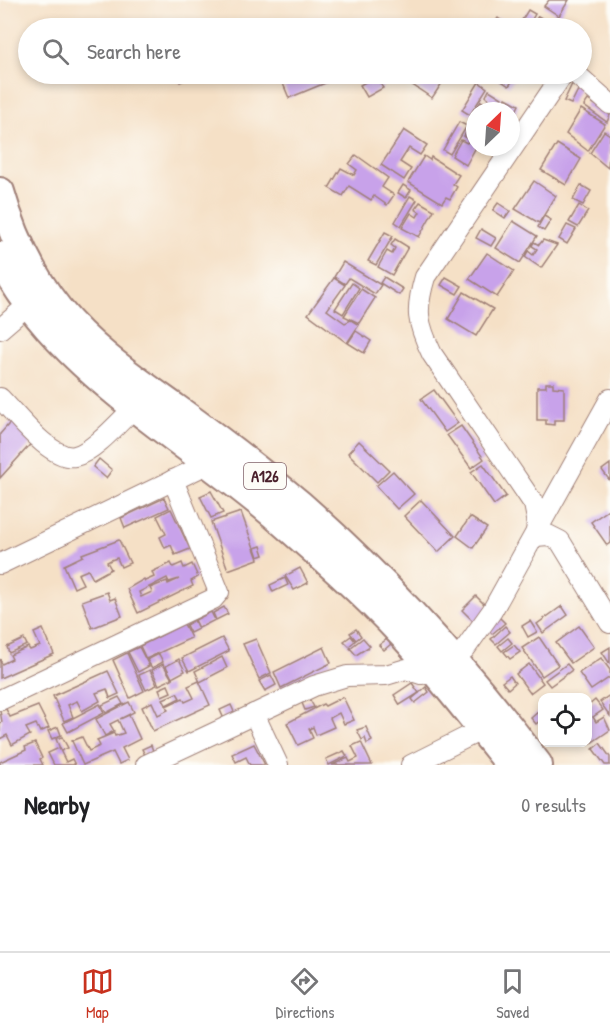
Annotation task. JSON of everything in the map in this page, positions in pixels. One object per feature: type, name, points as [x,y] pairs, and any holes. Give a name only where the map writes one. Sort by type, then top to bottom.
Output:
[{"type":"highway","name":"A126","points":[[0,192],[26,259],[51,300],[75,329],[96,350],[238,454],[300,506],[404,604],[445,665],[483,729],[511,765]]},
{"type":"highway","name":"A126","points":[[0,256],[14,292],[72,355],[209,463],[339,572],[404,636],[445,665],[538,765]]},
{"type":"street","points":[[536,536],[537,519],[534,504],[432,354],[422,334],[417,303],[425,277],[556,84]]},
{"type":"street","points":[[587,84],[610,104]]},
{"type":"street","points":[[0,329],[14,292]]},
{"type":"street","points":[[0,398],[55,453],[74,456],[92,447],[136,406]]},
{"type":"street","points":[[146,765],[314,686],[347,676],[386,675],[406,669],[421,674],[445,665],[478,633],[536,536],[610,399]]},
{"type":"street","points":[[0,564],[209,463]]},
{"type":"street","points":[[0,700],[213,599],[219,592],[173,480]]},
{"type":"street","points":[[536,536],[548,535],[560,541],[610,623]]},
{"type":"street","points":[[254,714],[278,765]]},
{"type":"street","points":[[411,765],[483,729]]},
{"type":"building","points":[[549,0],[569,0],[559,16],[544,6]]},
{"type":"building","points":[[528,10],[535,14],[533,18],[523,18]]},
{"type":"building","points":[[283,84],[323,84],[289,98]]},
{"type":"building","points":[[381,84],[383,88],[367,97],[360,85]]},
{"type":"building","points":[[411,84],[441,84],[432,98]]},
{"type":"building","points":[[478,84],[487,88],[478,102],[467,102]]},
{"type":"building","points":[[572,84],[580,86],[571,104],[564,101]]},
{"type":"building","points":[[489,90],[502,98],[500,102],[487,102],[489,99],[486,96]]},
{"type":"building","points":[[588,100],[610,115],[607,122],[584,106]]},
{"type":"building","points":[[581,109],[605,124],[588,151],[566,134]]},
{"type":"building","points":[[459,122],[466,126],[450,154],[443,150]]},
{"type":"building","points":[[404,130],[427,145],[420,155],[409,148],[400,162],[411,169],[404,180],[381,165]]},
{"type":"building","points":[[604,131],[610,135],[608,168],[590,153]]},
{"type":"building","points":[[461,140],[466,142],[466,156],[471,156],[466,165],[452,156]]},
{"type":"building","points":[[557,144],[581,159],[566,185],[541,170]]},
{"type":"building","points":[[356,155],[388,178],[382,187],[394,195],[387,205],[374,196],[371,200],[349,186],[343,196],[329,188],[341,168],[354,175],[357,170],[349,164]]},
{"type":"building","points":[[424,156],[430,160],[431,157],[459,175],[453,184],[457,187],[450,199],[446,197],[442,203],[408,182]]},
{"type":"building","points":[[534,181],[556,196],[539,223],[515,209]]},
{"type":"building","points":[[403,185],[411,190],[406,198],[398,193]]},
{"type":"building","points":[[581,185],[591,191],[583,205],[573,200]]},
{"type":"building","points":[[410,196],[417,200],[401,226],[395,222]]},
{"type":"building","points":[[420,202],[434,210],[419,237],[402,228],[411,213],[417,217],[420,212],[415,209]]},
{"type":"building","points":[[498,203],[510,211],[505,218],[493,210]]},
{"type":"building","points":[[579,205],[588,211],[578,227],[569,222]]},
{"type":"building","points":[[544,216],[551,220],[544,231],[538,227]]},
{"type":"building","points":[[513,221],[537,236],[520,263],[496,248]]},
{"type":"building","points":[[567,225],[576,229],[567,244],[559,239]]},
{"type":"building","points":[[481,229],[496,238],[491,246],[476,238]]},
{"type":"building","points":[[385,232],[393,236],[376,265],[368,261]]},
{"type":"building","points":[[395,239],[408,247],[392,275],[378,267],[387,251],[392,254],[395,248],[391,245]]},
{"type":"building","points":[[543,240],[557,245],[541,268],[525,257],[528,251],[533,255],[537,249],[532,246],[534,242],[539,245]]},
{"type":"building","points":[[487,253],[514,271],[497,297],[469,279]]},
{"type":"building","points":[[343,262],[381,285],[375,294],[349,278],[345,284],[334,277]]},
{"type":"building","points":[[384,277],[403,289],[399,295],[380,283]]},
{"type":"building","points":[[446,277],[462,286],[457,294],[441,285]]},
{"type":"building","points":[[334,278],[345,285],[327,310],[345,323],[351,320],[359,325],[347,343],[308,314]]},
{"type":"building","points":[[352,283],[359,288],[343,314],[335,309]]},
{"type":"building","points":[[361,289],[375,298],[359,323],[344,316]]},
{"type":"building","points":[[464,292],[493,309],[476,336],[448,319]]},
{"type":"building","points":[[356,331],[371,341],[364,353],[348,343]]},
{"type":"building","points":[[546,383],[553,383],[553,387],[564,388],[564,420],[554,420],[554,425],[546,424],[546,420],[537,420],[537,387],[546,387]]},
{"type":"building","points":[[434,390],[458,423],[445,432],[421,399]]},
{"type":"building","points":[[15,417],[37,437],[0,478],[0,434]]},
{"type":"building","points":[[461,426],[484,459],[471,468],[447,435]]},
{"type":"building","points":[[359,441],[389,470],[377,482],[348,453]]},
{"type":"building","points":[[99,459],[112,470],[106,478],[93,467]]},
{"type":"building","points":[[483,464],[506,496],[494,505],[471,472]]},
{"type":"building","points":[[610,464],[610,481],[602,470]]},
{"type":"building","points":[[393,471],[414,494],[397,509],[376,486]]},
{"type":"building","points":[[211,491],[223,513],[211,518],[200,496]]},
{"type":"building","points":[[164,498],[169,508],[125,528],[121,518]]},
{"type":"building","points":[[421,500],[455,536],[438,552],[404,516]]},
{"type":"building","points":[[171,509],[190,549],[175,555],[171,545],[165,548],[160,537],[166,534],[157,516]]},
{"type":"building","points":[[610,509],[610,543],[607,545],[591,522]]},
{"type":"building","points":[[241,512],[258,559],[228,570],[211,522]]},
{"type":"building","points":[[470,517],[487,528],[473,548],[457,536]]},
{"type":"building","points":[[119,540],[130,563],[121,567],[117,558],[111,560],[107,562],[111,569],[93,579],[88,570],[78,574],[83,584],[74,588],[64,565],[83,556],[82,554]]},
{"type":"building","points":[[261,546],[264,555],[258,557],[255,548]]},
{"type":"building","points":[[171,563],[173,567],[182,563],[184,568],[192,564],[198,577],[191,581],[193,586],[138,613],[127,589],[144,579],[145,581],[154,577],[152,572]],"holes":[[[167,578],[169,582],[179,579],[150,588],[152,592],[141,597],[139,592]]]},
{"type":"building","points":[[300,568],[308,583],[294,590],[285,576]]},
{"type":"building","points":[[285,578],[288,585],[273,592],[270,585]]},
{"type":"building","points":[[107,592],[110,600],[115,598],[122,616],[92,628],[82,601]]},
{"type":"building","points":[[476,596],[489,609],[475,623],[462,610]]},
{"type":"building","points":[[562,606],[568,615],[543,633],[537,624]]},
{"type":"building","points":[[224,607],[228,614],[216,620],[213,613]]},
{"type":"building","points":[[211,612],[215,620],[199,628],[195,620]]},
{"type":"building","points":[[500,618],[505,623],[492,634],[487,628]]},
{"type":"building","points":[[194,620],[198,629],[190,633],[186,625]]},
{"type":"building","points":[[530,621],[537,632],[528,637],[522,626]]},
{"type":"building","points":[[184,624],[191,638],[146,659],[140,646]]},
{"type":"building","points":[[505,626],[510,632],[496,644],[491,639]]},
{"type":"building","points":[[579,626],[594,647],[571,663],[556,643]]},
{"type":"building","points":[[43,629],[54,654],[0,678],[0,659],[2,664],[12,659],[10,655],[28,647],[30,650],[40,646],[34,633]]},
{"type":"building","points":[[356,629],[361,636],[356,640],[350,633]]},
{"type":"building","points":[[351,636],[355,641],[349,646],[344,641]]},
{"type":"building","points":[[539,637],[558,665],[542,676],[522,648]]},
{"type":"building","points":[[222,638],[229,651],[189,671],[182,658]]},
{"type":"building","points":[[363,638],[370,646],[356,655],[350,648]]},
{"type":"building","points":[[508,638],[512,643],[502,651],[498,646]]},
{"type":"building","points":[[24,639],[27,645],[9,653],[7,647]]},
{"type":"building","points":[[256,639],[271,673],[259,679],[243,644]]},
{"type":"building","points":[[387,639],[391,644],[384,650],[379,645]]},
{"type":"building","points":[[514,645],[520,652],[510,659],[504,652]]},
{"type":"building","points":[[139,647],[149,666],[138,672],[128,652]]},
{"type":"building","points":[[324,647],[331,663],[281,688],[274,672]]},
{"type":"building","points":[[610,647],[610,664],[602,652]]},
{"type":"building","points":[[127,653],[144,691],[130,698],[113,660]]},
{"type":"building","points":[[159,654],[163,662],[152,668],[147,660]]},
{"type":"building","points":[[222,657],[227,668],[200,682],[195,671]]},
{"type":"building","points":[[601,658],[610,670],[610,677],[591,690],[579,673]]},
{"type":"building","points":[[179,659],[185,671],[172,678],[166,666]]},
{"type":"building","points":[[163,664],[172,679],[159,685],[152,670]]},
{"type":"building","points":[[529,664],[543,683],[530,693],[516,674]]},
{"type":"building","points":[[567,664],[572,670],[550,686],[545,680]]},
{"type":"building","points":[[150,670],[157,685],[146,690],[139,675]]},
{"type":"building","points":[[108,671],[119,694],[110,698],[107,689],[96,693],[100,701],[82,711],[77,701],[68,705],[73,717],[64,721],[53,696]]},
{"type":"building","points":[[271,675],[276,685],[265,691],[259,681]]},
{"type":"building","points":[[510,676],[515,683],[508,689],[502,682]]},
{"type":"building","points":[[199,681],[210,705],[153,731],[142,707],[152,702],[158,715],[168,710],[166,706],[183,698],[185,702],[194,698],[188,686]]},
{"type":"building","points":[[412,683],[419,693],[400,705],[394,695]]},
{"type":"building","points":[[168,685],[171,692],[162,696],[159,689]]},
{"type":"building","points":[[426,687],[429,692],[415,703],[412,699]]},
{"type":"building","points":[[177,693],[180,698],[166,705],[163,699]]},
{"type":"building","points":[[610,695],[610,716],[600,702]]},
{"type":"building","points":[[119,697],[123,704],[106,713],[102,705]]},
{"type":"building","points":[[343,697],[354,720],[344,724],[339,713],[330,718],[334,727],[316,735],[313,727],[309,729],[313,738],[298,745],[287,723],[323,704],[325,706]]},
{"type":"building","points":[[310,700],[314,707],[305,710],[302,703]]},
{"type":"building","points":[[595,700],[603,710],[593,717],[596,722],[604,717],[610,730],[592,742],[592,703]]},
{"type":"building","points":[[129,702],[134,712],[120,719],[129,715],[140,739],[122,748],[128,760],[119,764],[113,752],[83,765],[72,741],[82,737],[89,751],[100,746],[97,740],[114,733],[115,736],[124,733],[118,720],[110,724],[114,731],[105,736],[96,719]]},
{"type":"building","points":[[100,704],[104,713],[68,732],[63,723]]},
{"type":"building","points":[[231,705],[235,714],[224,719],[220,710]]},
{"type":"building","points":[[38,706],[49,728],[40,732],[36,724],[26,728],[30,735],[12,745],[7,735],[0,739],[0,723],[2,722],[0,711],[6,709],[10,717]]},
{"type":"building","points":[[538,712],[538,722],[536,724],[531,718]]},
{"type":"building","points":[[58,727],[61,735],[52,739],[48,731]]},
{"type":"building","points":[[366,727],[372,741],[367,744],[365,738],[362,740],[357,730]]},
{"type":"building","points":[[62,737],[68,748],[61,751],[56,739]]},
{"type":"building","points":[[361,742],[372,765],[332,765],[348,758],[350,762],[358,758],[352,746]]},
{"type":"building","points":[[35,743],[43,765],[0,765],[0,762],[26,750],[25,747]]},
{"type":"building","points":[[600,743],[610,757],[610,765],[605,765],[593,749]]},
{"type":"building","points":[[254,744],[265,765],[250,765],[246,757],[236,762],[232,754]]},
{"type":"building","points":[[151,745],[153,751],[145,755],[142,749]]},
{"type":"building","points":[[59,748],[66,762],[72,759],[75,765],[54,765],[48,753]]},
{"type":"building","points":[[344,751],[347,756],[329,765],[326,759]]}]
